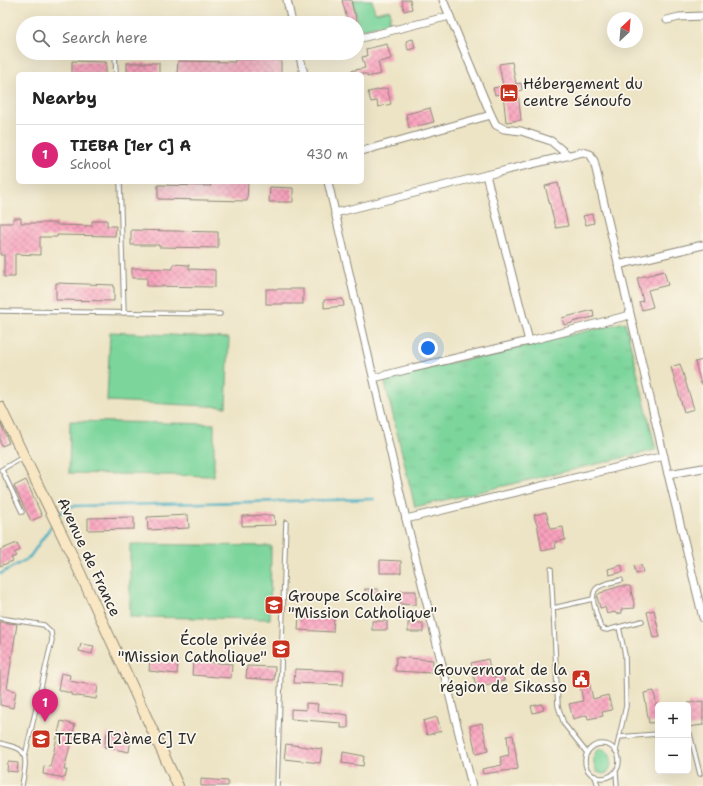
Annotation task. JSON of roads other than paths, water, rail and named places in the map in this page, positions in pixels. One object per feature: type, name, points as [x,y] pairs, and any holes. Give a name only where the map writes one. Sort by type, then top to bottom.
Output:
[{"type":"main road","name":"Avenue de France","points":[[0,407],[70,551],[178,786]]},
{"type":"street","points":[[287,0],[290,16]]},
{"type":"street","points":[[443,0],[496,125],[504,129],[521,131],[550,141],[569,156]]},
{"type":"street","points":[[364,37],[450,16]]},
{"type":"street","points":[[667,20],[679,17],[703,16]]},
{"type":"street","points":[[301,60],[304,72]]},
{"type":"street","points":[[364,150],[491,115]]},
{"type":"street","points":[[335,213],[583,152],[590,154],[594,161],[703,618]]},
{"type":"street","points":[[486,175],[528,341]]},
{"type":"street","points":[[328,184],[406,519],[472,786]]},
{"type":"street","points":[[618,265],[703,245]]},
{"type":"street","points":[[374,378],[630,315]]},
{"type":"street","points":[[406,519],[664,456]]},
{"type":"street","points":[[668,474],[703,468]]},
{"type":"lane","points":[[115,60],[116,72]]},
{"type":"lane","points":[[120,184],[124,313]]},
{"type":"lane","points":[[0,311],[220,314]]},
{"type":"lane","points":[[22,512],[1,470],[24,456]]},
{"type":"lane","points":[[277,786],[286,522]]},
{"type":"lane","points":[[551,569],[558,706],[564,724],[587,753]]},
{"type":"lane","points":[[621,580],[596,588],[593,599],[600,626],[607,630],[642,622]]},
{"type":"lane","points":[[553,608],[593,599]]},
{"type":"lane","points":[[0,618],[44,625],[52,632],[52,640],[25,756],[26,761],[22,786]]},
{"type":"lane","points":[[616,751],[626,706],[626,656],[619,627]]},
{"type":"lane","points":[[619,737],[655,734]]},
{"type":"lane","points":[[691,738],[700,774]]},
{"type":"lane","points":[[0,743],[21,750],[25,756]]},
{"type":"lane","points":[[616,772],[606,778],[600,778],[590,773],[585,763],[587,753],[591,748],[601,744],[607,744],[616,751],[619,761],[616,772],[617,786]]},
{"type":"lane","points":[[595,776],[598,786]]},
{"type":"waterway","points":[[60,513],[73,506],[374,499]]},
{"type":"waterway","points":[[0,574],[29,558],[52,525]]},
{"type":"place","name":"Hébergement du centre Sénoufo","points":[[509,93]]},
{"type":"place","name":"Groupe Scolaire \"Mission Catholique\"","points":[[274,605]]},
{"type":"place","name":"École privée \"Mission Catholique\"","points":[[281,649]]},
{"type":"place","name":"Gouvernorat de la région de Sikasso","points":[[581,679]]},
{"type":"place","name":"TIEBA [1er C] A","points":[[45,722]]},
{"type":"place","name":"TIEBA [2ème C] IV","points":[[41,739]]}]
